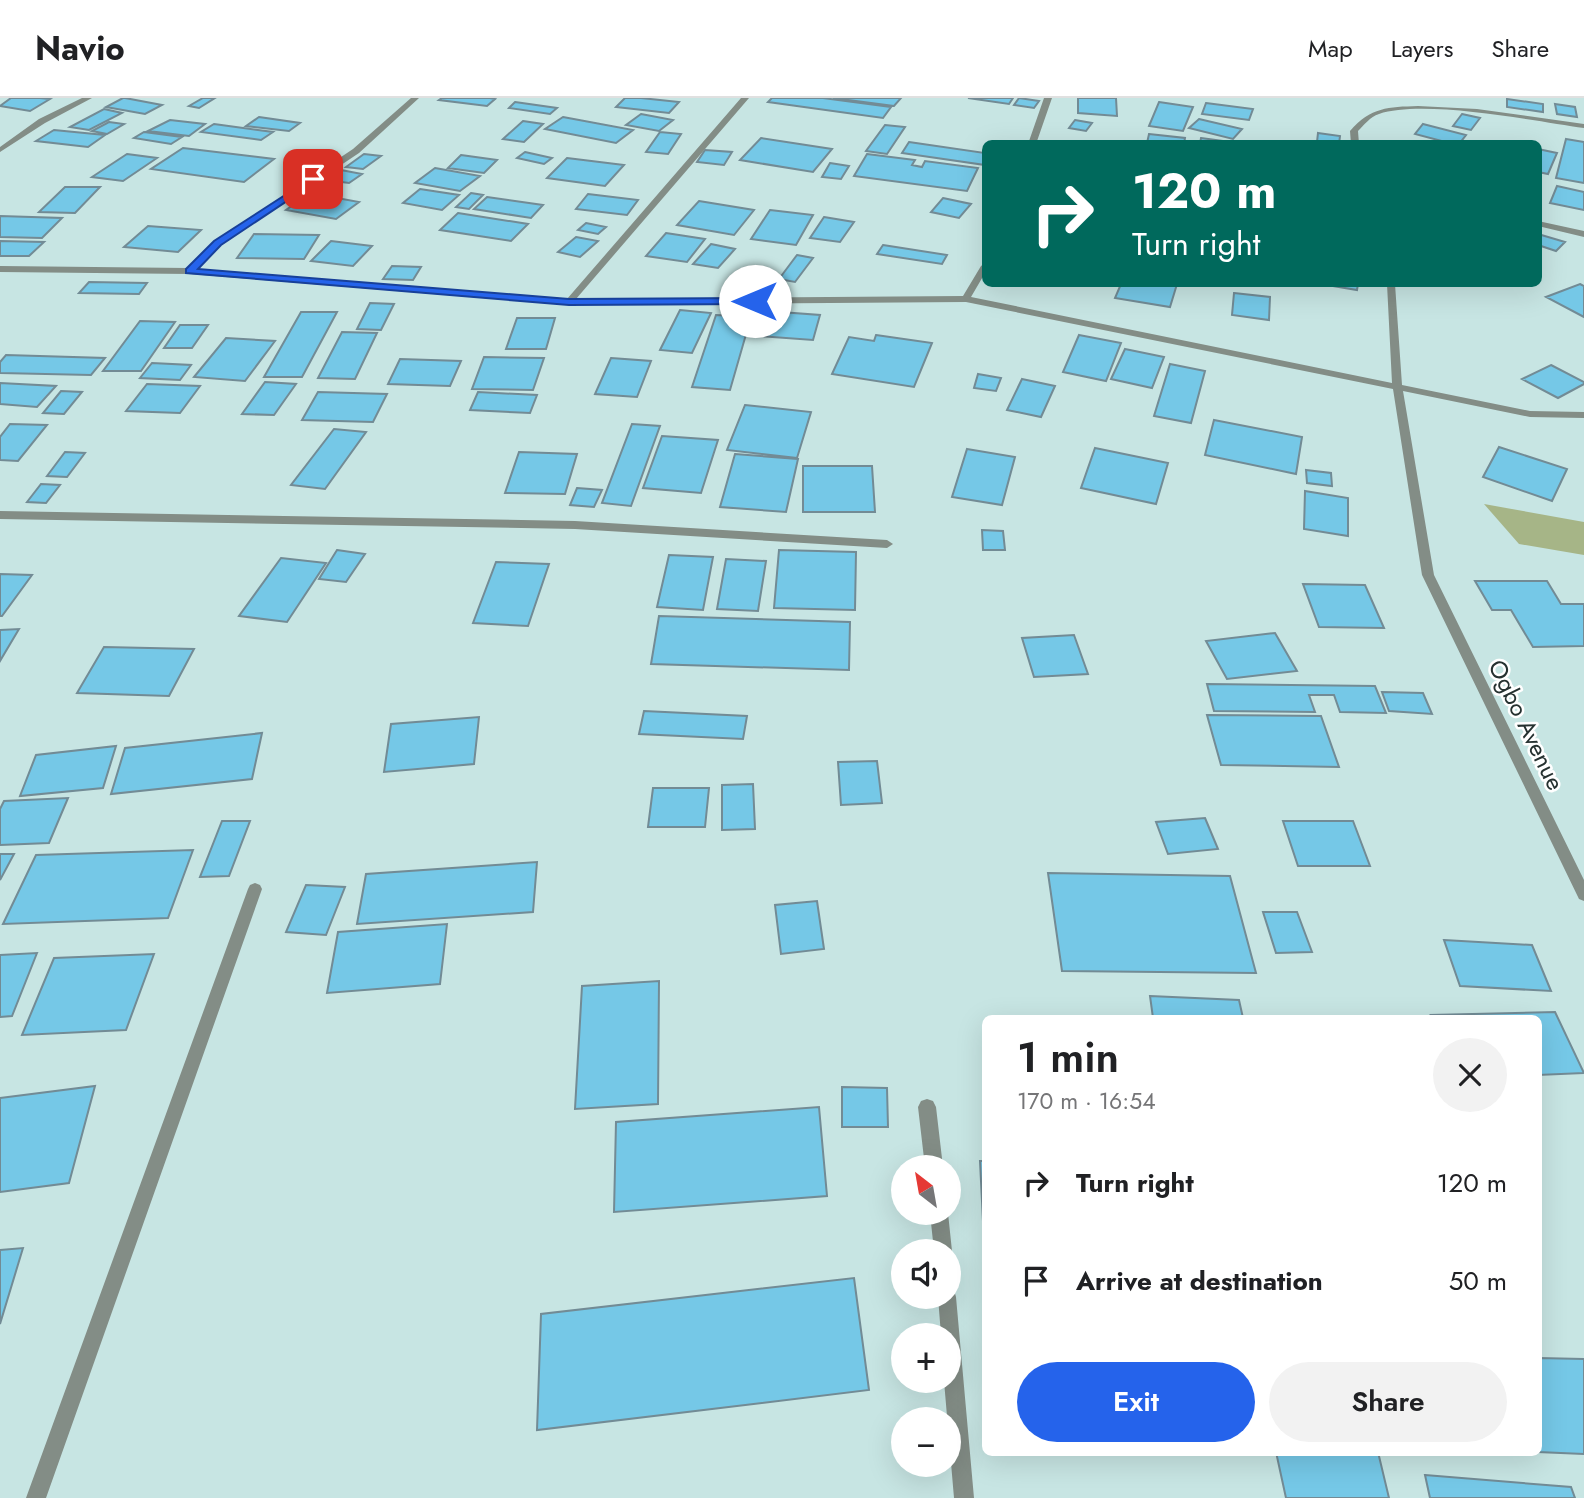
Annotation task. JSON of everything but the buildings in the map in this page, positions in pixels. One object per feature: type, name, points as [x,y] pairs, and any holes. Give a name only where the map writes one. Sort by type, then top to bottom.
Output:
[{"type":"street","points":[[0,150],[43,121],[88,98]]},
{"type":"street","points":[[190,271],[217,243],[356,151],[415,98]]},
{"type":"street","points":[[569,302],[745,98]]},
{"type":"street","points":[[1033,140],[1048,98]]},
{"type":"street","points":[[1355,140],[1354,131],[1375,113],[1404,106],[1453,107],[1584,125]]},
{"type":"street","points":[[1542,224],[1584,234]]},
{"type":"street","points":[[0,269],[190,271],[569,302],[966,299],[1530,414],[1584,415]]},
{"type":"street","points":[[966,299],[982,271]]},
{"type":"street","name":"Ogbo Avenue","points":[[1391,287],[1397,385],[1427,575],[1584,895]]},
{"type":"street","points":[[0,515],[575,525],[887,544]]},
{"type":"street","points":[[36,1498],[255,889]]},
{"type":"street","points":[[927,1107],[933,1155]]},
{"type":"street","points":[[948,1309],[964,1498]]},
{"type":"green space","points":[[1484,504],[1584,522],[1584,555],[1519,544]]},
{"type":"route","points":[[313,179],[217,243],[190,271],[569,302],[755,301]]}]
